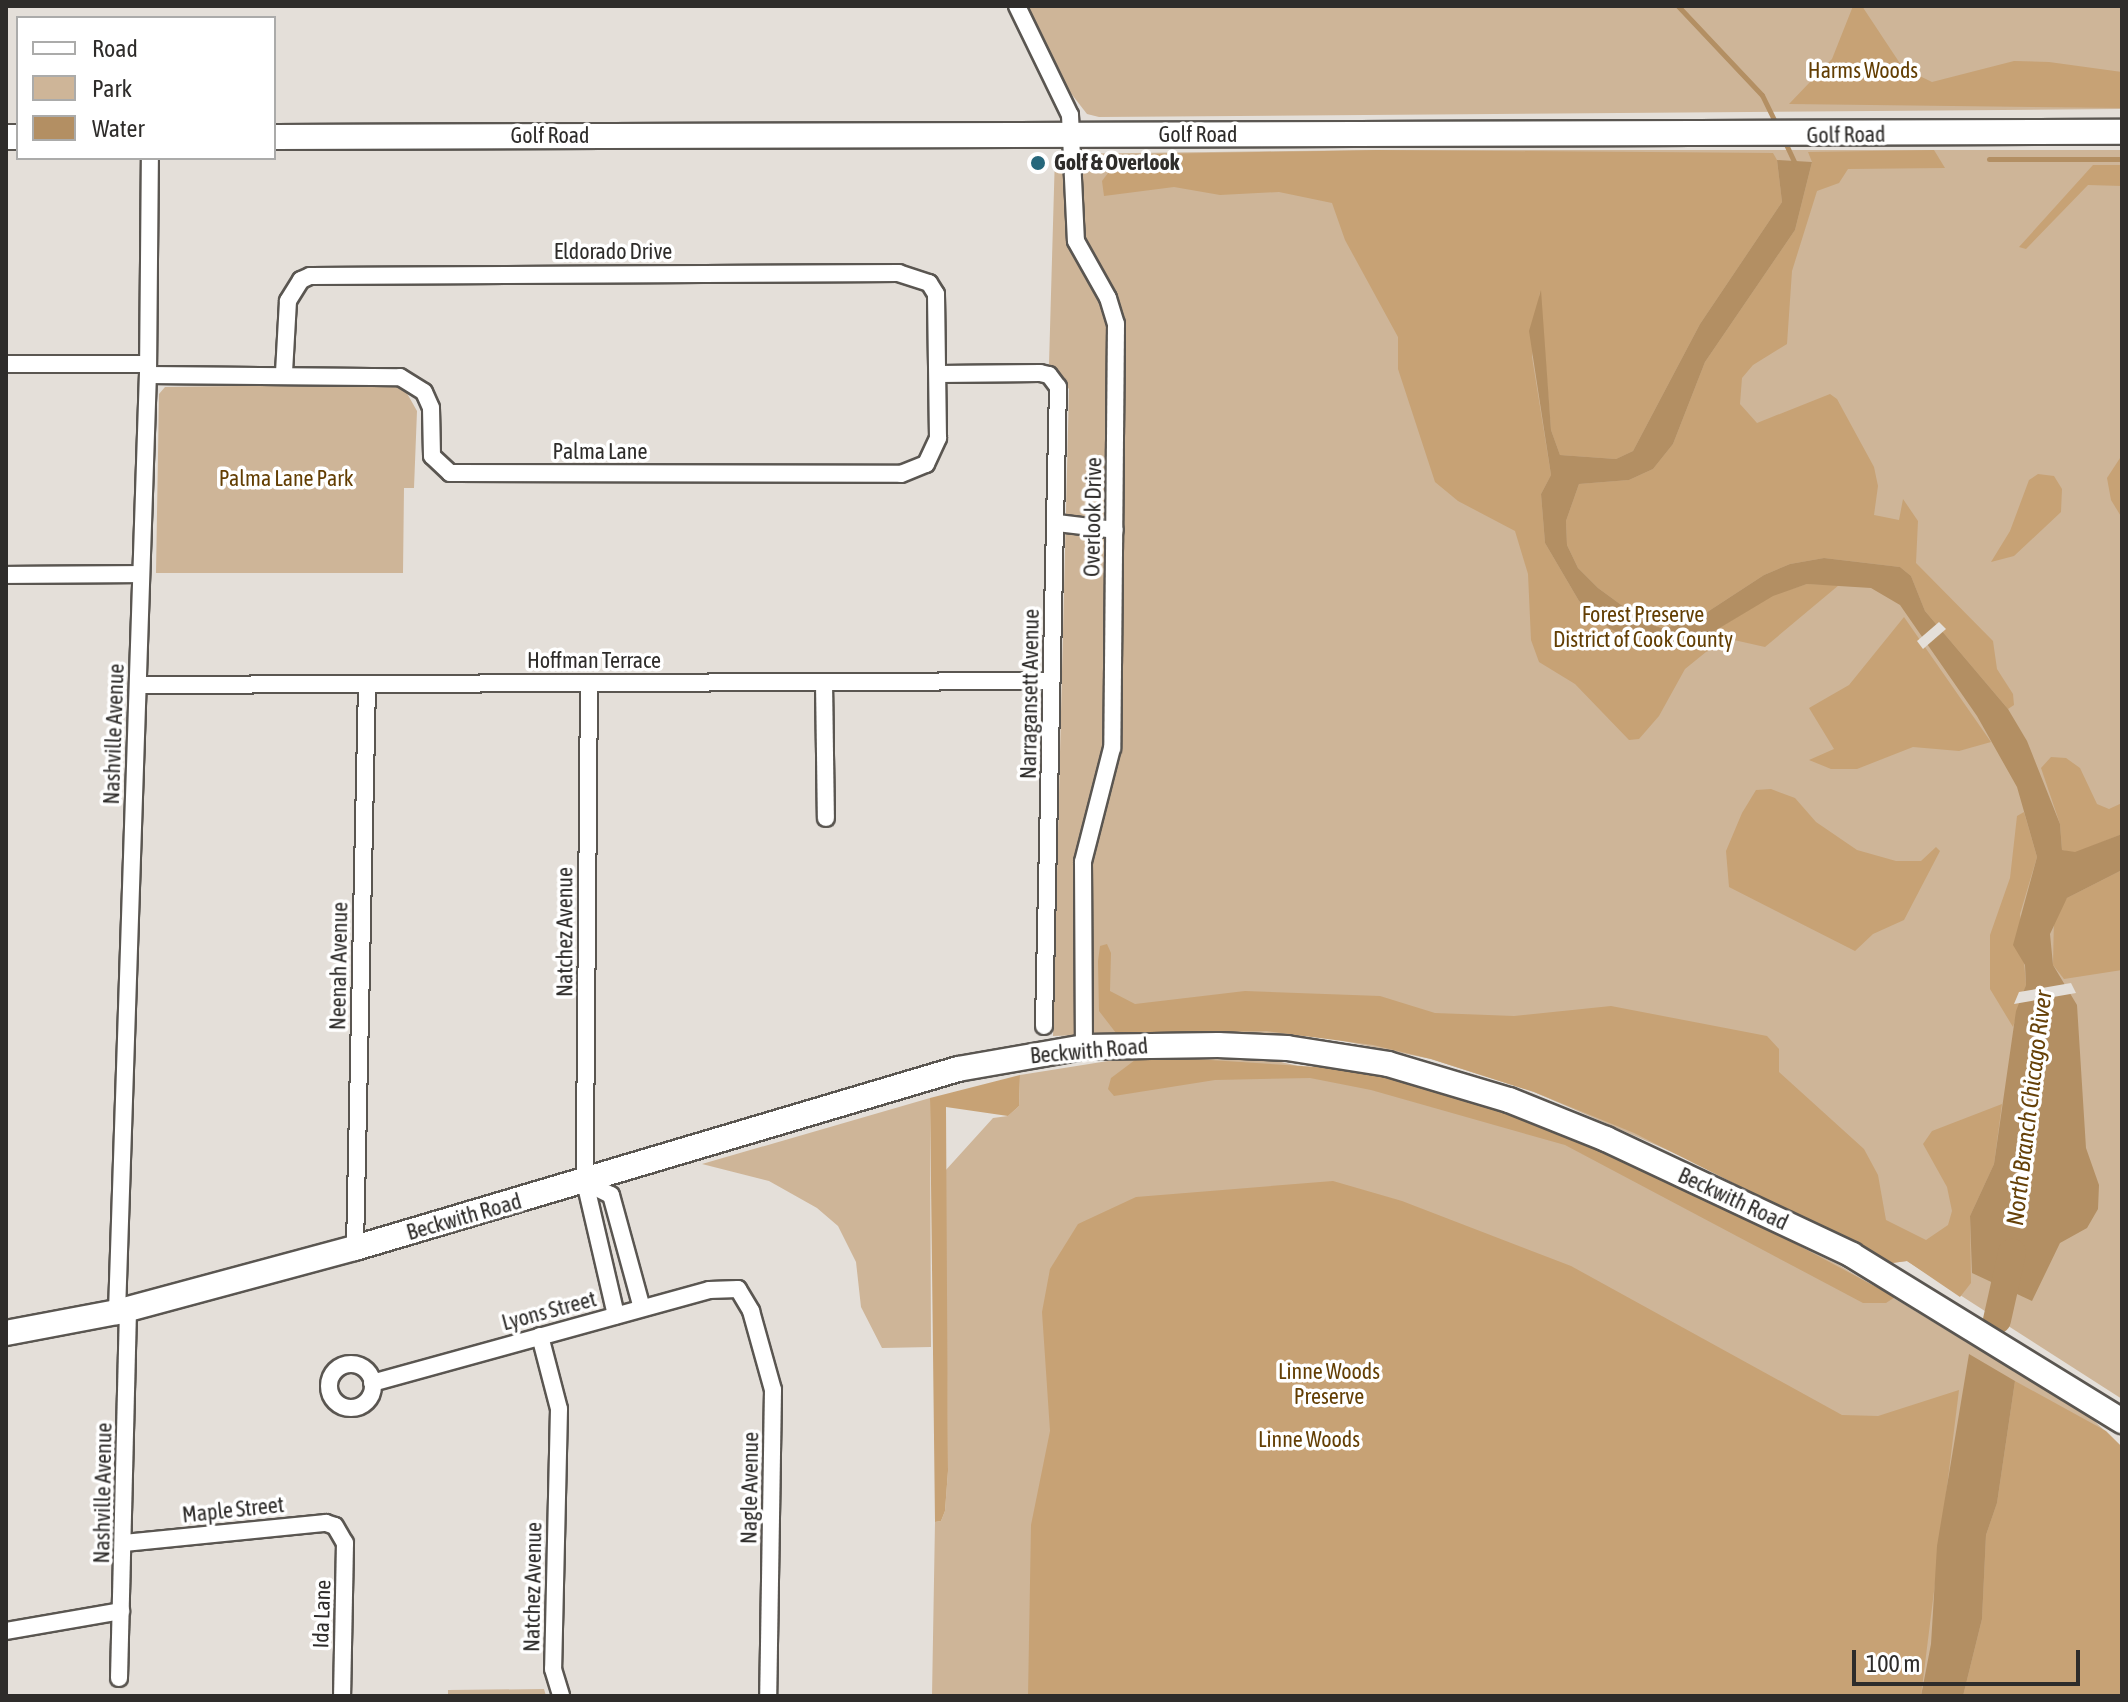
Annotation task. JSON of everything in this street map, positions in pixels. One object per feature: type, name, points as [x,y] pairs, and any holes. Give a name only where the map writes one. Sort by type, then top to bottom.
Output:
[{"type":"street","name":"Overlook Drive","points":[[1017,6],[1070,115],[1076,241],[1108,298],[1116,324],[1112,748],[1081,887],[1084,1047]]},
{"type":"street","name":"Golf Road","points":[[276,137],[2122,132]]},
{"type":"street","name":"Nashville Avenue","points":[[119,1678],[124,1543],[123,1310],[129,949],[148,369],[150,160]]},
{"type":"street","name":"Eldorado Drive","points":[[284,373],[288,301],[301,280],[310,276],[899,273],[929,283],[936,294],[939,374]]},
{"type":"street","name":"Palma Lane","points":[[6,364],[384,374],[414,382],[431,408],[434,463],[450,473],[468,474],[901,474],[916,471],[934,452],[939,374]]},
{"type":"street","name":"Narragansett Avenue","points":[[939,374],[1040,373],[1053,380],[1059,400],[1044,1026]]},
{"type":"street","points":[[1057,523],[1115,530]]},
{"type":"street","points":[[6,575],[141,574]]},
{"type":"street","name":"Hoffman Terrace","points":[[138,685],[1050,681]]},
{"type":"street","points":[[824,682],[826,818]]},
{"type":"street","name":"Natchez Avenue","points":[[589,683],[585,1182],[616,1315]]},
{"type":"street","name":"Neenah Avenue","points":[[355,1248],[367,684]]},
{"type":"street","name":"Beckwith Road","points":[[6,1333],[123,1310],[355,1248],[958,1069],[1084,1047],[1287,1048],[1443,1078],[1606,1139],[1852,1255],[2122,1421]]},
{"type":"street","points":[[585,1182],[611,1195],[642,1308]]},
{"type":"street","name":"Lyons Street","points":[[372,1383],[724,1286],[738,1289]]},
{"type":"street","name":"Nagle Avenue","points":[[738,1289],[751,1311],[774,1404],[768,1696]]},
{"type":"street","name":"Natchez Avenue","points":[[540,1336],[559,1409],[553,1669],[561,1696]]},
{"type":"street","name":"Maple Street","points":[[124,1543],[326,1523],[342,1533]]},
{"type":"street","name":"Ida Lane","points":[[342,1533],[342,1696]]},
{"type":"street","points":[[6,1631],[121,1611]]},
{"type":"green space","points":[[1028,6],[2122,6],[2122,109],[1099,117],[1087,114],[1066,87]]},
{"type":"green space","name":"Harms Woods","points":[[1853,6],[1862,6],[1903,68],[1932,82],[2014,61],[2049,62],[2122,72],[2122,108],[1789,104],[1832,59]]},
{"type":"green space","name":"Forest Preserve District of Cook County","points":[[1377,150],[2122,150],[2122,1399],[1907,1261],[1892,1263],[1695,1162],[1534,1092],[1431,1059],[1324,1037],[1205,1031],[1053,1036],[1069,389],[1049,364],[1055,154]]},
{"type":"green space","points":[[1377,150],[1773,153],[1777,160],[1782,202],[1700,324],[1633,451],[1616,459],[1560,455],[1551,430],[1540,292],[1532,357],[1551,475],[1541,494],[1545,543],[1579,601],[1609,628],[1693,644],[1773,595],[1807,584],[1839,585],[1765,647],[1734,640],[1706,652],[1685,669],[1659,716],[1639,739],[1629,740],[1575,684],[1539,662],[1531,640],[1528,574],[1515,531],[1458,501],[1435,482],[1398,369],[1398,337],[1345,240],[1332,203],[1279,192],[1220,195],[1174,187],[1104,196],[1102,181],[1114,165],[1152,154]]},
{"type":"green space","points":[[1934,150],[1945,168],[1848,169],[1839,183],[1817,191],[1792,271],[1787,344],[1753,365],[1742,378],[1740,404],[1757,423],[1830,394],[1837,399],[1874,467],[1878,486],[1874,515],[1899,520],[1903,499],[1918,521],[1916,563],[1993,641],[1997,669],[2013,694],[2014,705],[2008,709],[1925,611],[1911,576],[1900,567],[1824,558],[1790,564],[1764,575],[1692,622],[1662,628],[1646,623],[1598,588],[1578,568],[1567,545],[1566,521],[1579,484],[1629,480],[1653,469],[1673,444],[1705,362],[1795,230],[1812,162],[1808,152]]},
{"type":"green space","points":[[2093,165],[2122,165],[2122,186],[2088,185],[2026,249],[2019,247]]},
{"type":"green space","name":"Palma Lane Park","points":[[381,384],[404,388],[417,411],[414,488],[404,488],[403,573],[156,573],[159,394],[165,387]]},
{"type":"green space","points":[[2122,455],[2122,518],[2111,500],[2107,478]]},
{"type":"green space","points":[[2038,474],[2054,476],[2062,489],[2061,512],[2014,556],[1991,562],[2010,531],[2029,480]]},
{"type":"green space","points":[[1904,617],[1991,742],[1959,751],[1913,747],[1857,769],[1831,769],[1809,760],[1834,749],[1809,708],[1849,685]]},
{"type":"green space","points":[[2051,757],[2066,758],[2080,768],[2097,804],[2109,809],[2122,803],[2122,834],[2075,853],[2062,850],[2060,824],[2041,768]]},
{"type":"green space","points":[[1771,789],[1795,798],[1816,822],[1857,850],[1896,861],[1921,861],[1936,847],[1940,851],[1904,920],[1873,934],[1855,951],[1729,887],[1726,851],[1742,813],[1756,790]]},
{"type":"green space","points":[[2024,812],[2037,857],[2020,914],[2026,985],[2013,1027],[1990,989],[1990,935],[2010,878],[2017,816]]},
{"type":"green space","points":[[2122,870],[2122,970],[2064,979],[2053,965],[2054,917],[2067,898]]},
{"type":"green space","points":[[1107,944],[1111,953],[1110,991],[1135,1004],[1245,991],[1380,996],[1435,1013],[1514,1016],[1611,1006],[1767,1036],[1779,1049],[1779,1072],[1864,1149],[1878,1175],[1886,1220],[1926,1240],[1948,1225],[1952,1211],[1947,1187],[1923,1144],[1932,1131],[2002,1104],[1994,1164],[1970,1216],[1971,1283],[1960,1297],[1907,1261],[1892,1263],[1634,1133],[1534,1092],[1431,1059],[1373,1045],[1267,1031],[1116,1033],[1099,1011],[1098,961],[1100,946]]},
{"type":"green space","name":"Linne Woods","points":[[1179,1058],[1277,1061],[1548,1126],[1839,1265],[2089,1416],[2122,1447],[2122,1696],[932,1696],[935,1522],[941,1521],[945,1511],[948,1471],[945,1171],[993,1118],[1008,1116],[1019,1106],[1020,1075],[1108,1061]]},
{"type":"green space","points":[[1179,1058],[1348,1069],[1464,1095],[1548,1126],[1717,1202],[1895,1297],[1886,1303],[1863,1303],[1565,1145],[1371,1090],[1310,1078],[1215,1080],[1114,1096],[1108,1089],[1111,1078],[1135,1060]]},
{"type":"green space","points":[[1020,1075],[1019,1106],[1008,1116],[946,1107],[948,1471],[945,1511],[941,1521],[935,1522],[930,1098]]},
{"type":"green space","points":[[930,1098],[931,1347],[882,1348],[861,1307],[856,1262],[838,1226],[817,1208],[769,1181],[702,1164]]},
{"type":"green space","name":"Linne Woods","points":[[1333,1181],[1402,1201],[1571,1266],[1842,1415],[1878,1416],[1959,1390],[1921,1696],[1028,1696],[1031,1525],[1050,1431],[1042,1312],[1050,1269],[1078,1224],[1136,1197]]},
{"type":"green space","points":[[2015,1381],[2106,1431],[2122,1447],[2122,1696],[1963,1696],[1982,1619],[1986,1535],[1997,1503]]},
{"type":"green space","points":[[544,1689],[546,1696],[448,1696],[448,1690]]},
{"type":"water","points":[[1777,160],[1812,162],[1795,230],[1705,362],[1673,444],[1653,469],[1629,480],[1579,484],[1566,521],[1567,545],[1578,568],[1598,588],[1646,623],[1662,628],[1692,622],[1764,575],[1790,564],[1824,558],[1900,567],[1911,576],[1925,611],[2008,709],[2027,741],[2060,824],[2062,850],[2075,852],[2122,834],[2122,870],[2067,898],[2050,934],[2053,965],[2077,1005],[2086,1148],[2099,1185],[2098,1209],[2087,1228],[2060,1243],[2032,1301],[1972,1273],[1970,1216],[1994,1164],[2016,1011],[2026,985],[2025,965],[2013,945],[2037,857],[2017,787],[1977,716],[1900,605],[1871,588],[1807,584],[1773,596],[1693,644],[1667,648],[1636,642],[1609,628],[1579,601],[1545,543],[1541,494],[1551,475],[1529,331],[1541,290],[1551,430],[1560,455],[1616,459],[1633,451],[1700,324],[1782,202]]},
{"type":"water","points":[[1969,1354],[2015,1381],[1997,1503],[1986,1535],[1982,1619],[1963,1696],[1921,1696],[1931,1644],[1937,1546]]},
{"type":"pier","points":[[1939,622],[1946,629],[1923,649],[1917,641]]},
{"type":"pier","points":[[2071,983],[2076,993],[2014,1004],[2019,992]]},
{"type":"waterway","points":[[1678,6],[1762,95],[1776,124]]},
{"type":"waterway","points":[[1784,140],[1795,164]]},
{"type":"waterway","points":[[1989,159],[2122,159]]},
{"type":"waterway","name":"North Branch Chicago River","points":[[1997,1320],[2012,1253]]},
{"type":"place","name":"Golf & Overlook","points":[[1038,163]]},
{"type":"park label","name":"Linne Woods Preserve","points":[[1329,1384]]}]
